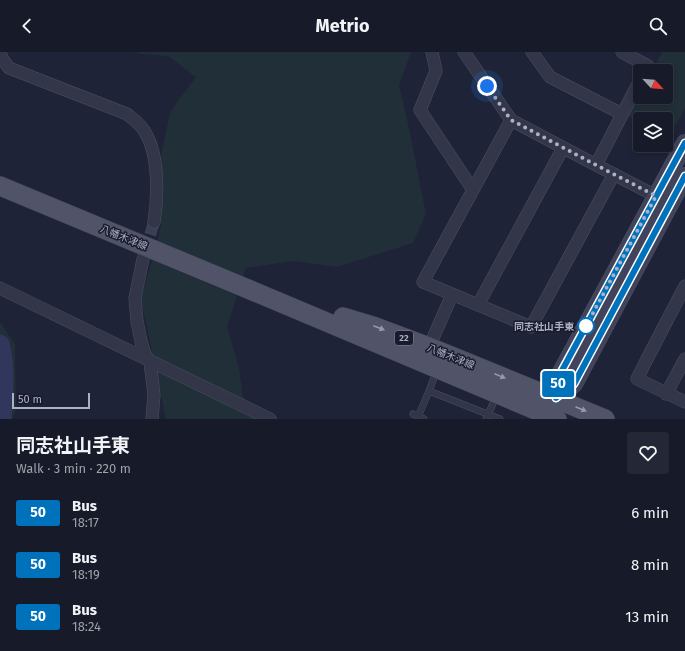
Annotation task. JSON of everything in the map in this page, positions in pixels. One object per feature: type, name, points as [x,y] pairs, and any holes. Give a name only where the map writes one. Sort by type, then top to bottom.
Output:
[{"type":"main road","name":"八幡木津線","points":[[0,186],[438,369],[550,418]]},
{"type":"main road","name":"八幡木津線","points":[[248,289],[373,326],[429,347],[605,419]]},
{"type":"street","points":[[432,52],[436,71],[420,110],[473,190]]},
{"type":"street","points":[[464,52],[511,120],[656,196]]},
{"type":"street","points":[[532,52],[550,77],[622,114]]},
{"type":"street","points":[[622,52],[644,64]]},
{"type":"street","points":[[0,53],[9,68],[127,114],[137,122],[146,133],[153,148],[156,170],[156,207],[154,222]]},
{"type":"street","points":[[596,165],[633,93]]},
{"type":"street","points":[[511,120],[423,282],[531,327],[614,174]]},
{"type":"street","points":[[550,418],[556,398],[559,376],[685,143]]},
{"type":"street","points":[[478,305],[563,148]]},
{"type":"street","points":[[556,398],[574,384],[685,176]]},
{"type":"street","points":[[143,259],[135,298],[141,341],[144,352],[150,362],[154,395],[152,419]]},
{"type":"street","points":[[685,286],[637,380],[685,402]]},
{"type":"street","points":[[0,288],[270,419]]},
{"type":"street","points":[[429,347],[452,294]]},
{"type":"street","points":[[666,394],[685,359]]},
{"type":"lane","points":[[418,417],[438,369]]},
{"type":"lane","points":[[429,391],[487,417],[500,419]]},
{"type":"lane","points":[[487,417],[497,394]]},
{"type":"shaded area","points":[[135,52],[411,52],[399,85],[426,214],[413,243],[337,267],[294,261],[246,268],[243,277],[157,242],[161,225],[161,157],[170,112],[196,77],[168,56]]},
{"type":"shaded area","points":[[662,52],[685,52],[685,108],[673,130],[673,112],[633,112],[633,119],[628,116],[635,104],[673,104],[673,64],[656,64]]},
{"type":"shaded area","points":[[152,260],[237,296],[227,327],[239,368],[243,397],[263,419],[166,419],[141,299]]},
{"type":"shaded area","points":[[0,322],[15,344],[16,409],[12,419],[0,419]]},
{"type":"waterway","points":[[0,344],[4,372],[2,419]]},
{"type":"tunnel","points":[[145,252],[154,222]]},
{"type":"bus line","name":"50","points":[[685,143],[559,376],[556,398],[574,384],[685,176]]},
{"type":"place","name":"同志社山手東","points":[[586,326]]},
{"type":"route","points":[[487,86],[511,120],[656,196],[586,326]]}]
